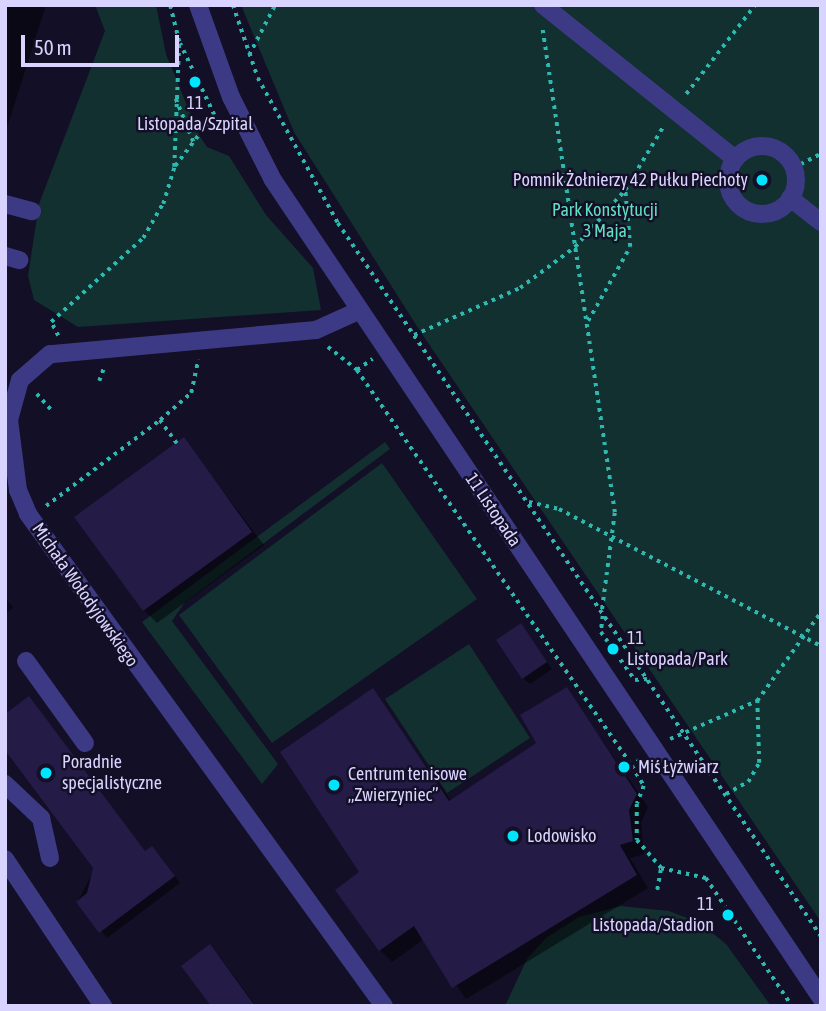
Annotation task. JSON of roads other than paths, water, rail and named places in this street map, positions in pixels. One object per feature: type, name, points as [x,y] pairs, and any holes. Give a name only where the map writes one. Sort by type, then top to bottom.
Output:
[{"type":"street","name":"11 Listopada","points":[[198,5],[252,142],[358,311],[821,998]]},
{"type":"street","points":[[542,12],[735,159]]},
{"type":"street","points":[[735,159],[767,146],[793,168],[790,198]]},
{"type":"street","points":[[735,159],[728,183],[739,205],[763,213],[790,198]]},
{"type":"street","points":[[790,198],[815,217]]},
{"type":"street","points":[[5,204],[32,211]]},
{"type":"street","name":"Michała Wołodyjowskiego","points":[[358,311],[316,330],[65,350],[39,359],[20,380],[9,420],[18,490],[28,514],[384,1006]]},
{"type":"street","points":[[26,661],[85,743]]},
{"type":"street","points":[[5,784],[41,818],[50,858]]},
{"type":"street","points":[[7,864],[103,1006]]},
{"type":"place","name":"11 Listopada/Szpital","points":[[195,82]]},
{"type":"place","name":"Pomnik Żołnierzy 42 Pułku Piechoty","points":[[762,180]]},
{"type":"place","name":"11 Listopada/Park","points":[[613,649]]},
{"type":"place","name":"Miś Łyżwiarz","points":[[624,767]]},
{"type":"place","name":"Poradnie specjalistyczne","points":[[46,773]]},
{"type":"place","name":"Centrum tenisowe „Zwierzyniec”","points":[[334,785]]},
{"type":"place","name":"Lodowisko","points":[[513,836]]},
{"type":"place","name":"11 Listopada/Stadion","points":[[728,915]]},
{"type":"park label","name":"Park Konstytucji 3 Maja","points":[[605,221]]}]
